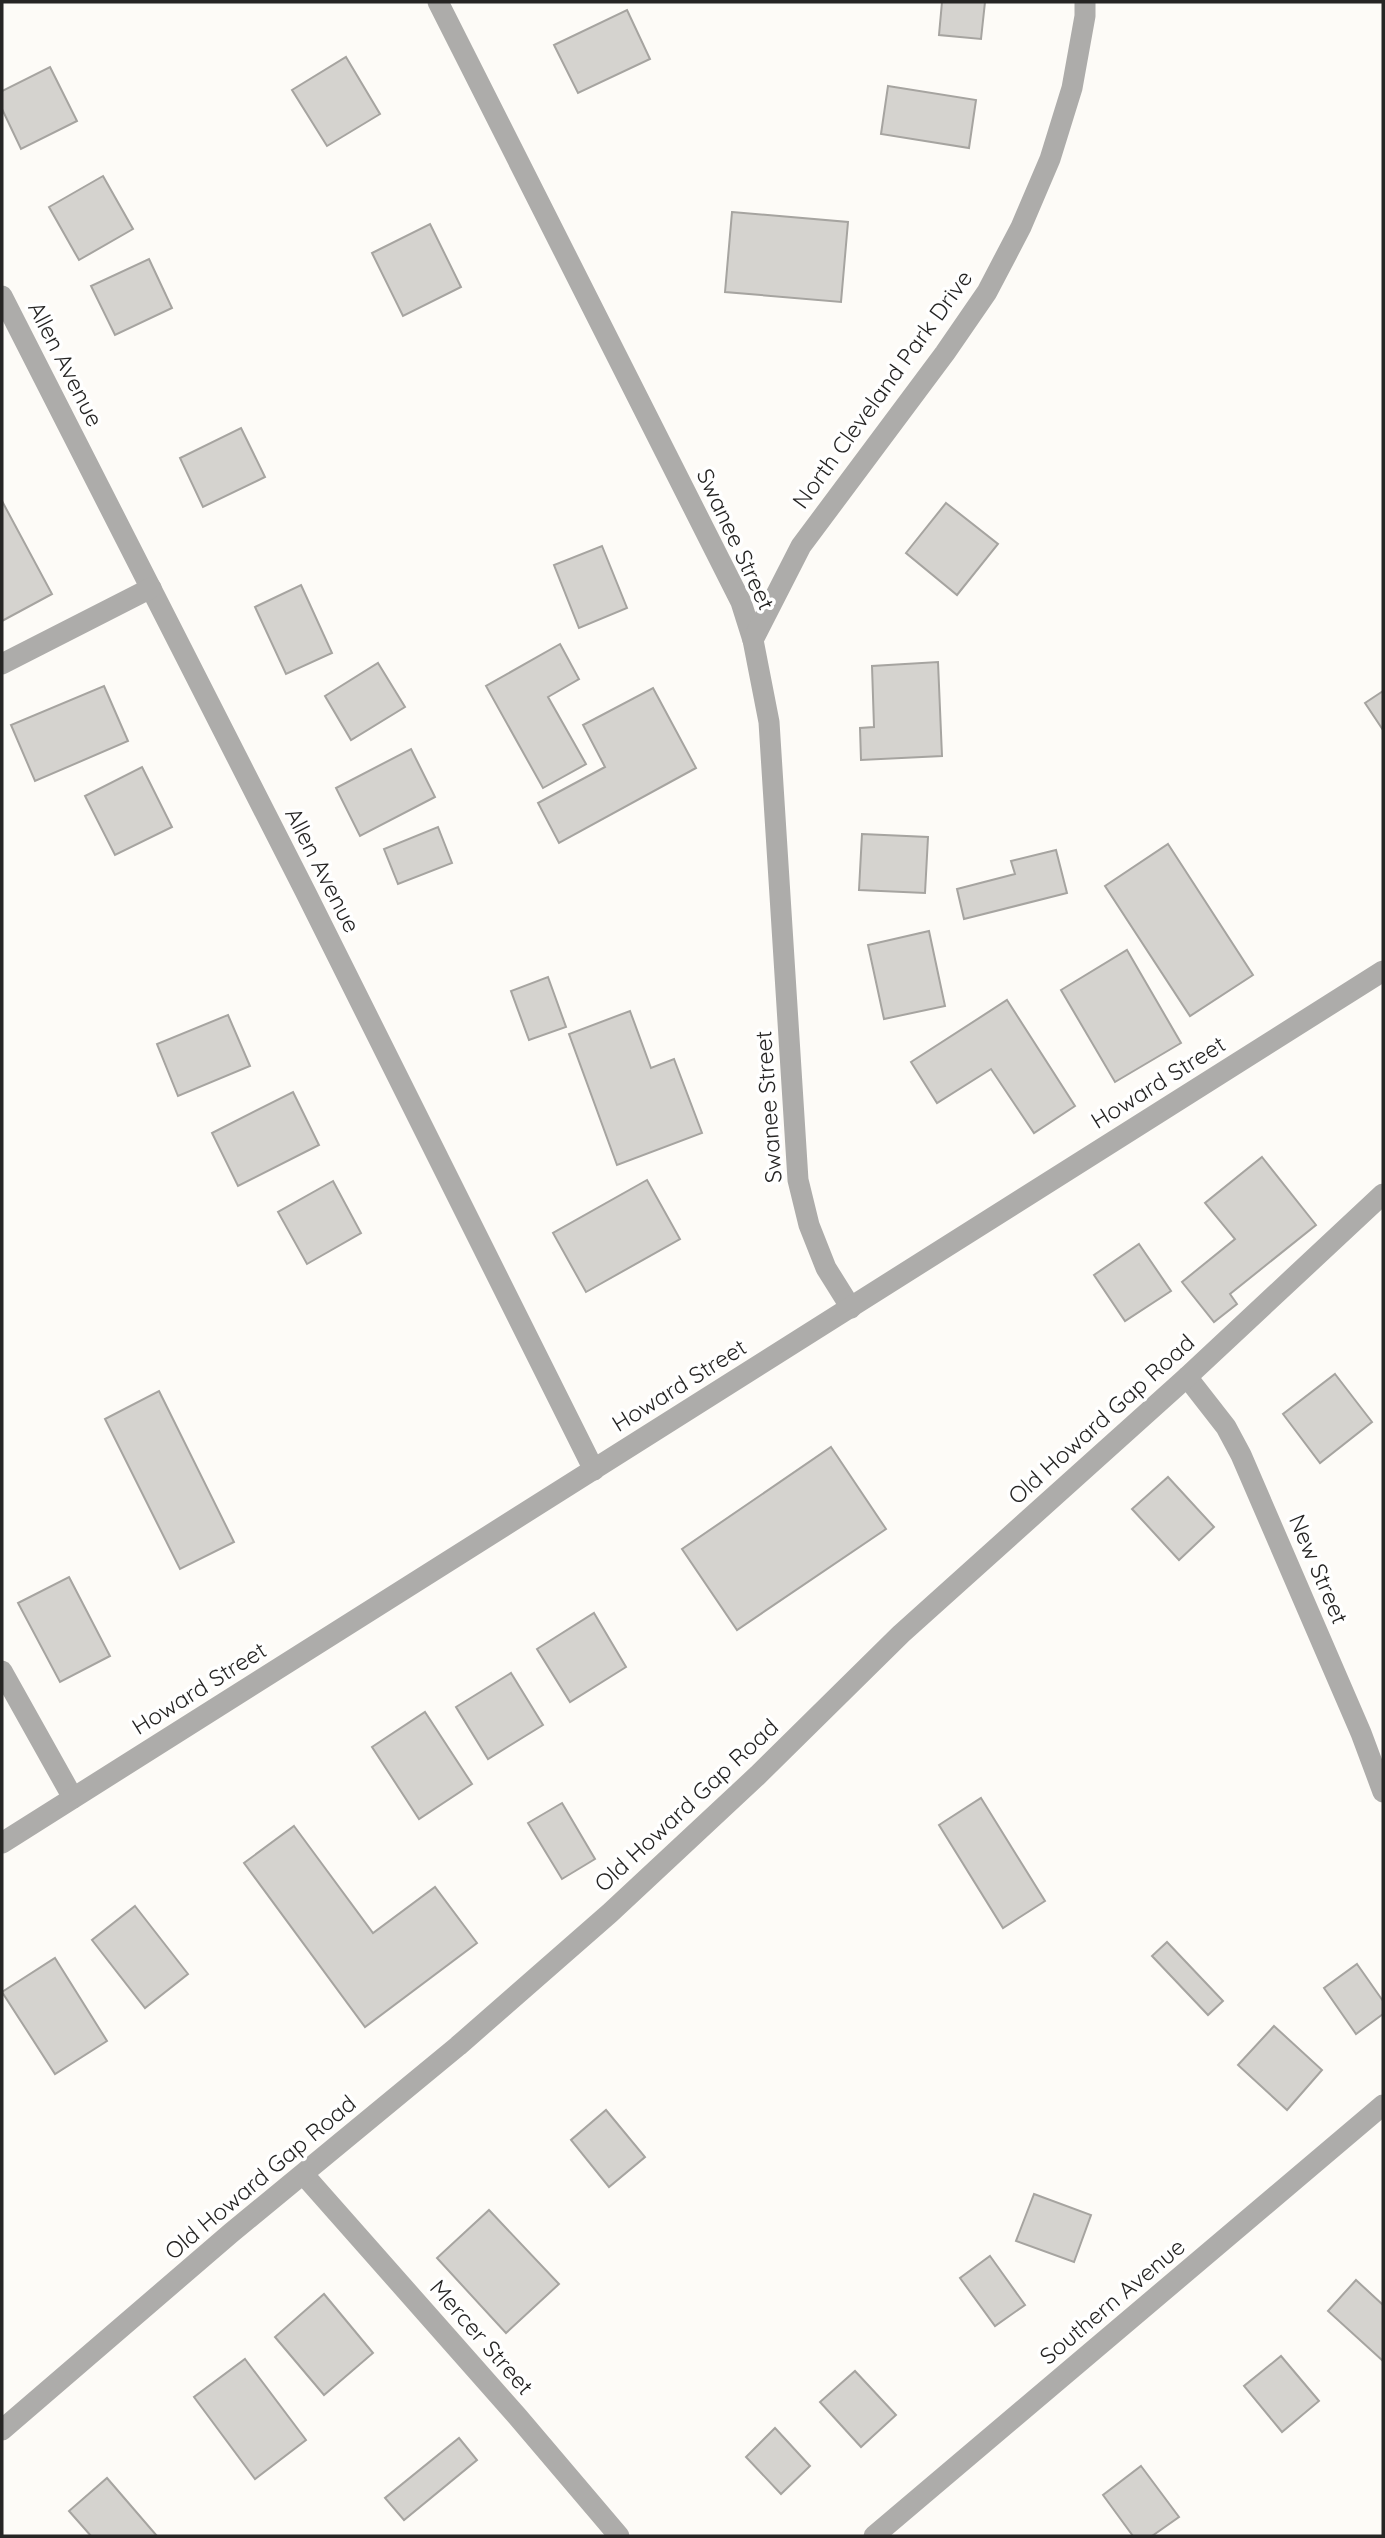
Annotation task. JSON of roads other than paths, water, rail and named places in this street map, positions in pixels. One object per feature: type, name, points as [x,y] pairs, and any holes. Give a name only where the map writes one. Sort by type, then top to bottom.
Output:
[{"type":"street","name":"Swanee Street","points":[[438,2],[741,602],[753,640],[769,722],[798,1180],[809,1225],[826,1268],[851,1308]]},
{"type":"street","name":"North Cleveland Park Drive","points":[[753,640],[802,546],[945,354],[987,292],[1021,227],[1050,159],[1072,88],[1085,2]]},
{"type":"street","name":"Allen Avenue","points":[[2,296],[594,1470]]},
{"type":"street","points":[[2,664],[151,588]]},
{"type":"street","name":"Howard Street","points":[[2,1843],[1383,971]]},
{"type":"street","name":"Old Howard Gap Road","points":[[2,2430],[231,2233],[458,2046],[610,1913],[758,1775],[901,1634],[1187,1377],[1383,1194]]},
{"type":"street","name":"New Street","points":[[1187,1377],[1226,1427],[1241,1455],[1361,1733],[1383,1792]]},
{"type":"street","points":[[2,1671],[73,1798]]},
{"type":"street","name":"Southern Avenue","points":[[874,2536],[1383,2105]]},
{"type":"street","name":"Mercer Street","points":[[304,2175],[619,2536]]}]
